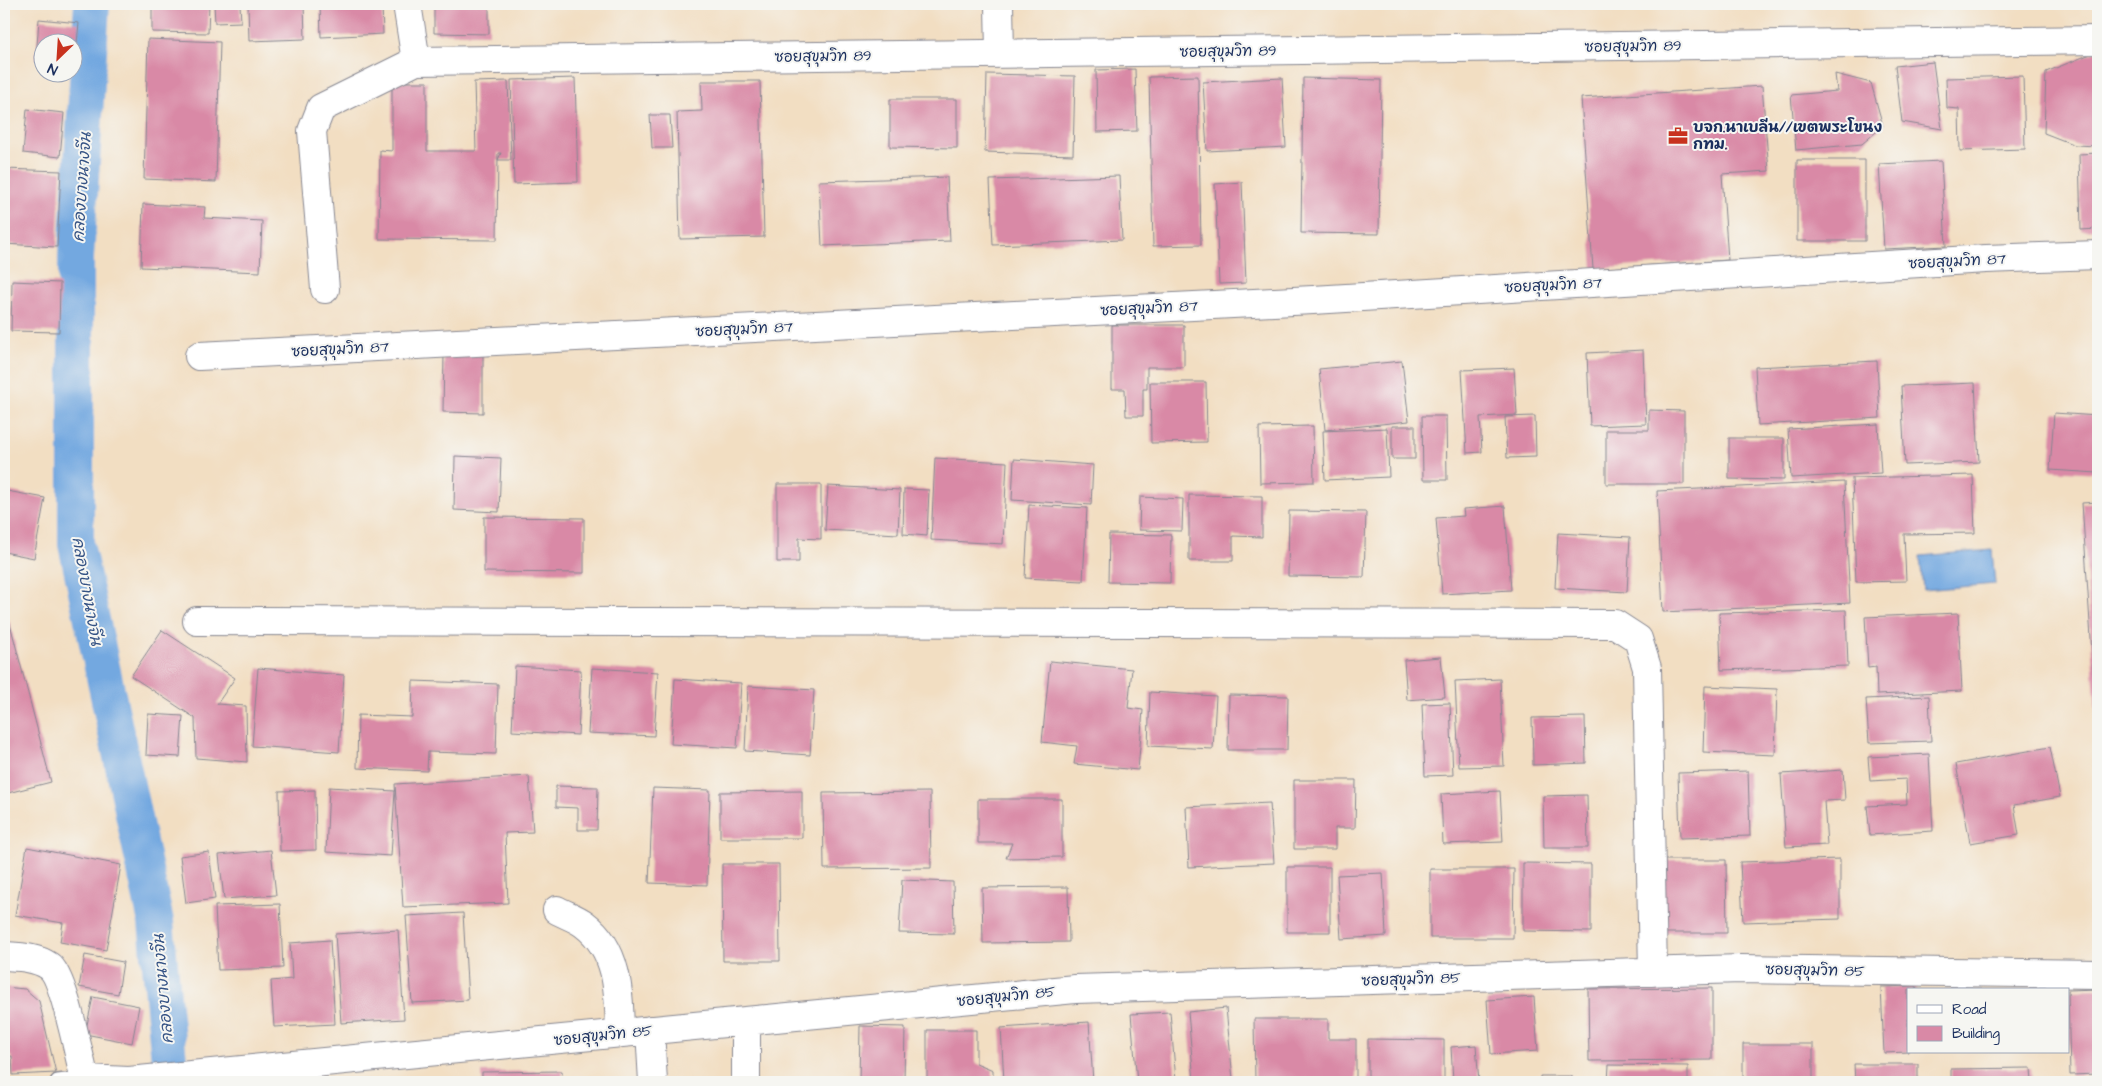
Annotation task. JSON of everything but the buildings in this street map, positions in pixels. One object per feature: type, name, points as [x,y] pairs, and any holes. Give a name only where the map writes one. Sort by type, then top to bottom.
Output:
[{"type":"street","points":[[325,289],[312,131],[315,120],[321,108],[416,61],[407,4]]},
{"type":"street","points":[[999,4],[1000,53]]},
{"type":"street","name":"ซอยสุขุมวิท 89","points":[[416,61],[2098,40]]},
{"type":"street","name":"ซอยสุขุมวิท 87","points":[[199,356],[1313,300],[1986,259],[2098,255]]},
{"type":"street","points":[[197,621],[1615,624],[1638,639],[1647,668],[1653,972]]},
{"type":"street","points":[[557,910],[584,924],[598,938],[612,960],[619,993],[620,1033]]},
{"type":"street","points":[[4,956],[34,959],[50,966],[60,982],[85,1079]]},
{"type":"street","name":"ซอยสุขุมวิท 85","points":[[85,1079],[128,1081],[223,1072],[345,1071],[620,1033],[1075,989],[1741,969],[2098,974]]},
{"type":"street","points":[[746,1021],[746,1082]]},
{"type":"street","points":[[650,1030],[653,1082]]},
{"type":"lane","points":[[58,1082],[85,1079]]},
{"type":"water","points":[[1992,550],[1995,584],[1923,590],[1920,556]]},
{"type":"waterway","name":"คลองบางนางจีน","points":[[92,4],[76,257],[76,544],[156,922],[171,1082]]},
{"type":"place","name":"บจก.นาเบลีน//เขตพระโขนง กทม.","points":[[1678,136]]}]
